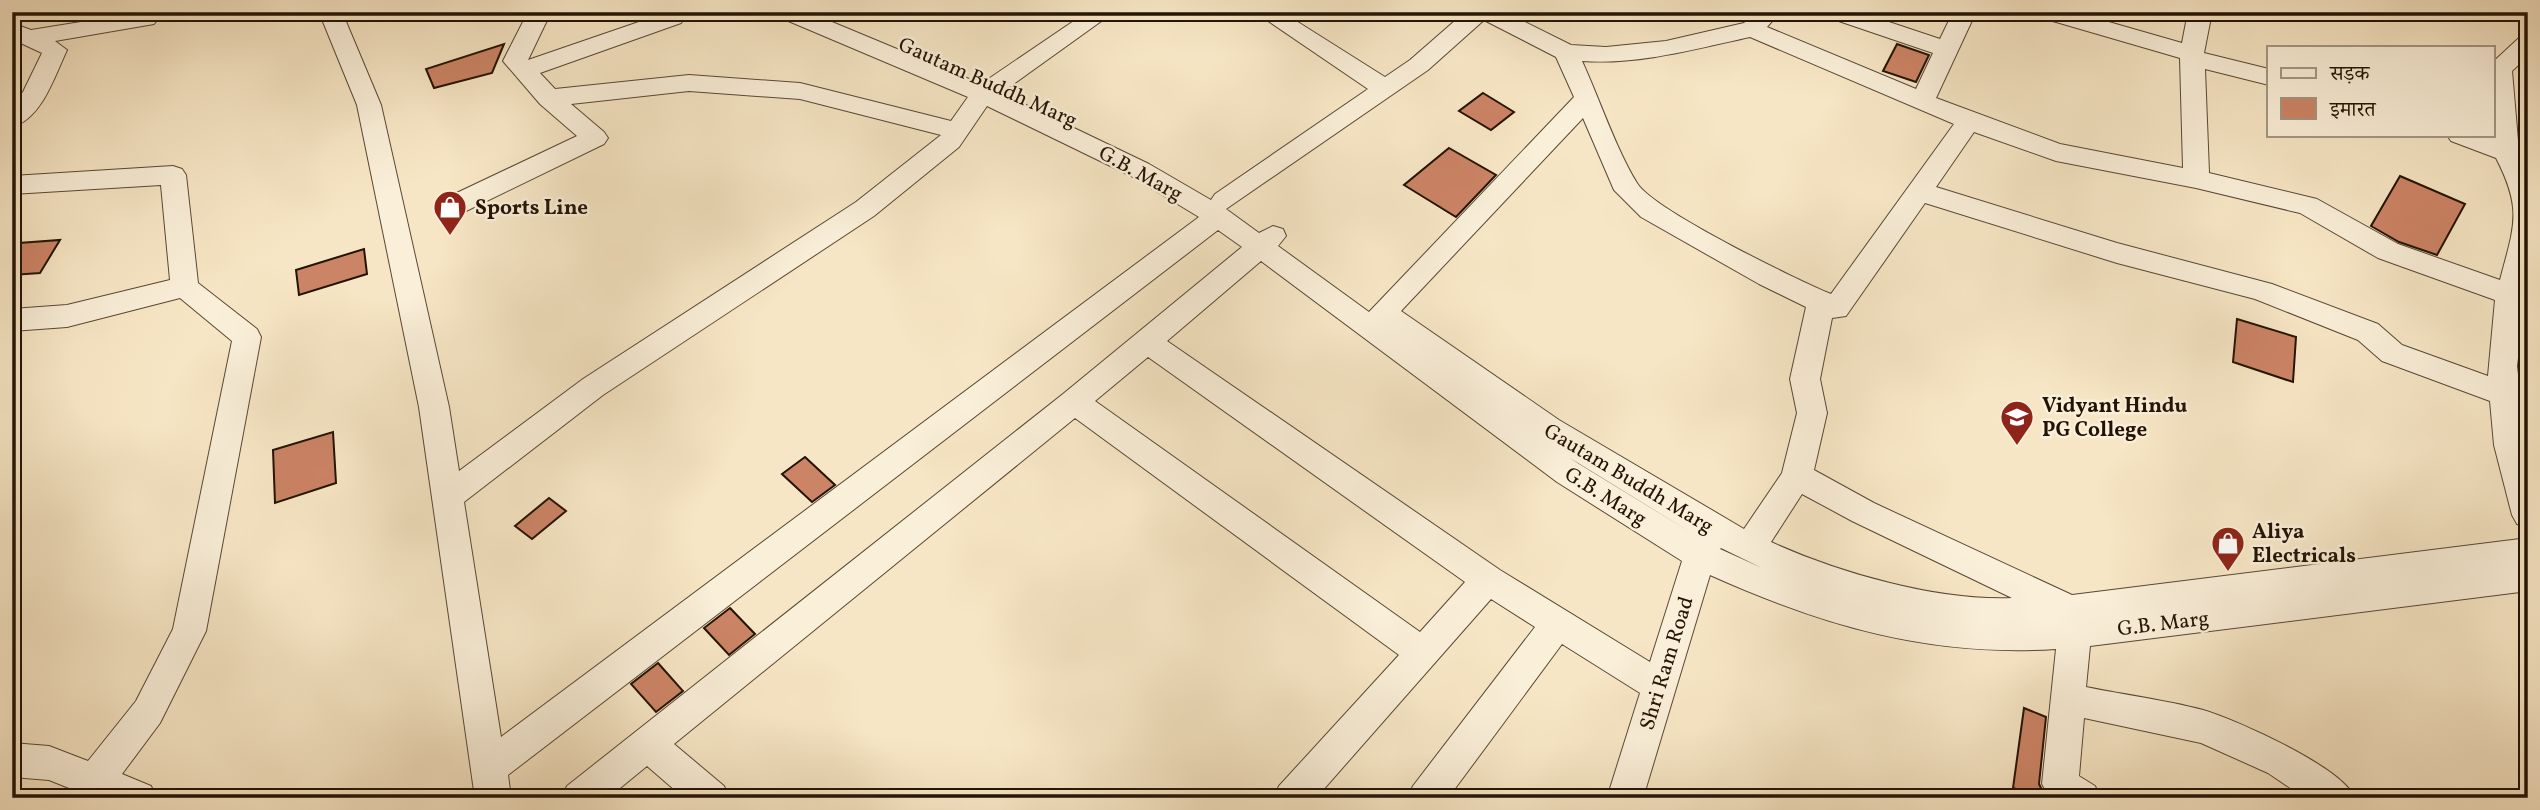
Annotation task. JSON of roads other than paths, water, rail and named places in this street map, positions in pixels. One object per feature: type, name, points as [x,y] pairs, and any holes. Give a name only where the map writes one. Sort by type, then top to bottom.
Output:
[{"type":"street","points":[[330,12],[369,105],[434,407],[490,784]]},
{"type":"street","points":[[455,205],[594,138],[515,61],[540,12]]},
{"type":"street","name":"G.B. Marg","points":[[788,12],[990,89],[1140,170],[1221,208],[1568,473],[1707,542],[1794,597],[1888,624],[2007,637],[2073,621],[2528,577]]},
{"type":"street","name":"Gautam Buddh Marg","points":[[827,12],[990,89]]},
{"type":"street","points":[[1266,12],[1384,88]]},
{"type":"street","points":[[490,784],[1221,208],[1419,65],[1479,12]]},
{"type":"street","points":[[1486,12],[1566,52],[1606,55],[1666,48],[1761,21],[1922,101],[1969,121],[2056,152],[2196,179],[2308,206],[2388,251],[2510,294]]},
{"type":"street","points":[[1835,12],[1867,17],[1947,50]]},
{"type":"street","points":[[1922,101],[1965,12]]},
{"type":"street","points":[[2047,12],[2112,21],[2192,56],[2267,76]]},
{"type":"street","points":[[2196,179],[2192,56],[2200,12]]},
{"type":"street","points":[[990,89],[1087,16]]},
{"type":"street","points":[[524,70],[673,18]]},
{"type":"street","points":[[21,34],[146,19]]},
{"type":"street","points":[[12,119],[33,96],[55,50],[21,34]]},
{"type":"street","points":[[2528,42],[2500,69],[2505,152],[2525,188],[2528,225],[2510,294],[2502,366],[2509,445],[2528,515]]},
{"type":"street","points":[[1566,52],[1627,190],[1650,211],[1769,277],[1836,309],[1969,121]]},
{"type":"street","points":[[549,97],[689,83],[800,91],[957,131]]},
{"type":"street","points":[[1383,312],[1586,99]]},
{"type":"street","points":[[2463,136],[2505,152]]},
{"type":"street","points":[[12,185],[173,175],[185,287],[247,337],[190,631],[148,712],[96,779]]},
{"type":"street","points":[[1918,190],[1963,207],[2092,246],[2262,291],[2368,332],[2392,353],[2505,394]]},
{"type":"street","points":[[604,792],[649,745],[1074,402],[1267,241]]},
{"type":"street","name":"Gautam Buddh Marg","points":[[1267,241],[1383,312],[1707,542],[1751,546],[1806,573],[1903,601],[2073,621],[2528,552]]},
{"type":"street","points":[[12,320],[66,316],[185,287]]},
{"type":"street","points":[[1751,546],[1797,476],[1812,413],[1805,379],[1821,302]]},
{"type":"street","points":[[1146,341],[1488,580],[1658,685]]},
{"type":"street","points":[[1074,402],[1423,653]]},
{"type":"street","points":[[1797,476],[2073,621],[2060,784],[2082,798]]},
{"type":"street","name":"Shri Ram Road","points":[[1625,798],[1658,685],[1707,542]]},
{"type":"street","points":[[1292,798],[1488,580]]},
{"type":"street","points":[[1426,798],[1559,622]]},
{"type":"street","points":[[2068,699],[2204,727],[2281,761],[2337,798]]},
{"type":"street","points":[[649,745],[711,798]]},
{"type":"street","points":[[12,760],[50,763],[96,779],[138,798]]},
{"type":"lane","points":[[449,496],[593,387],[865,209],[950,141],[990,89]]},
{"type":"place","name":"Sports Line","points":[[450,237]]},
{"type":"place","name":"Vidyant Hindu PG College","points":[[2017,447]]},
{"type":"place","name":"Aliya Electricals","points":[[2228,573]]}]
